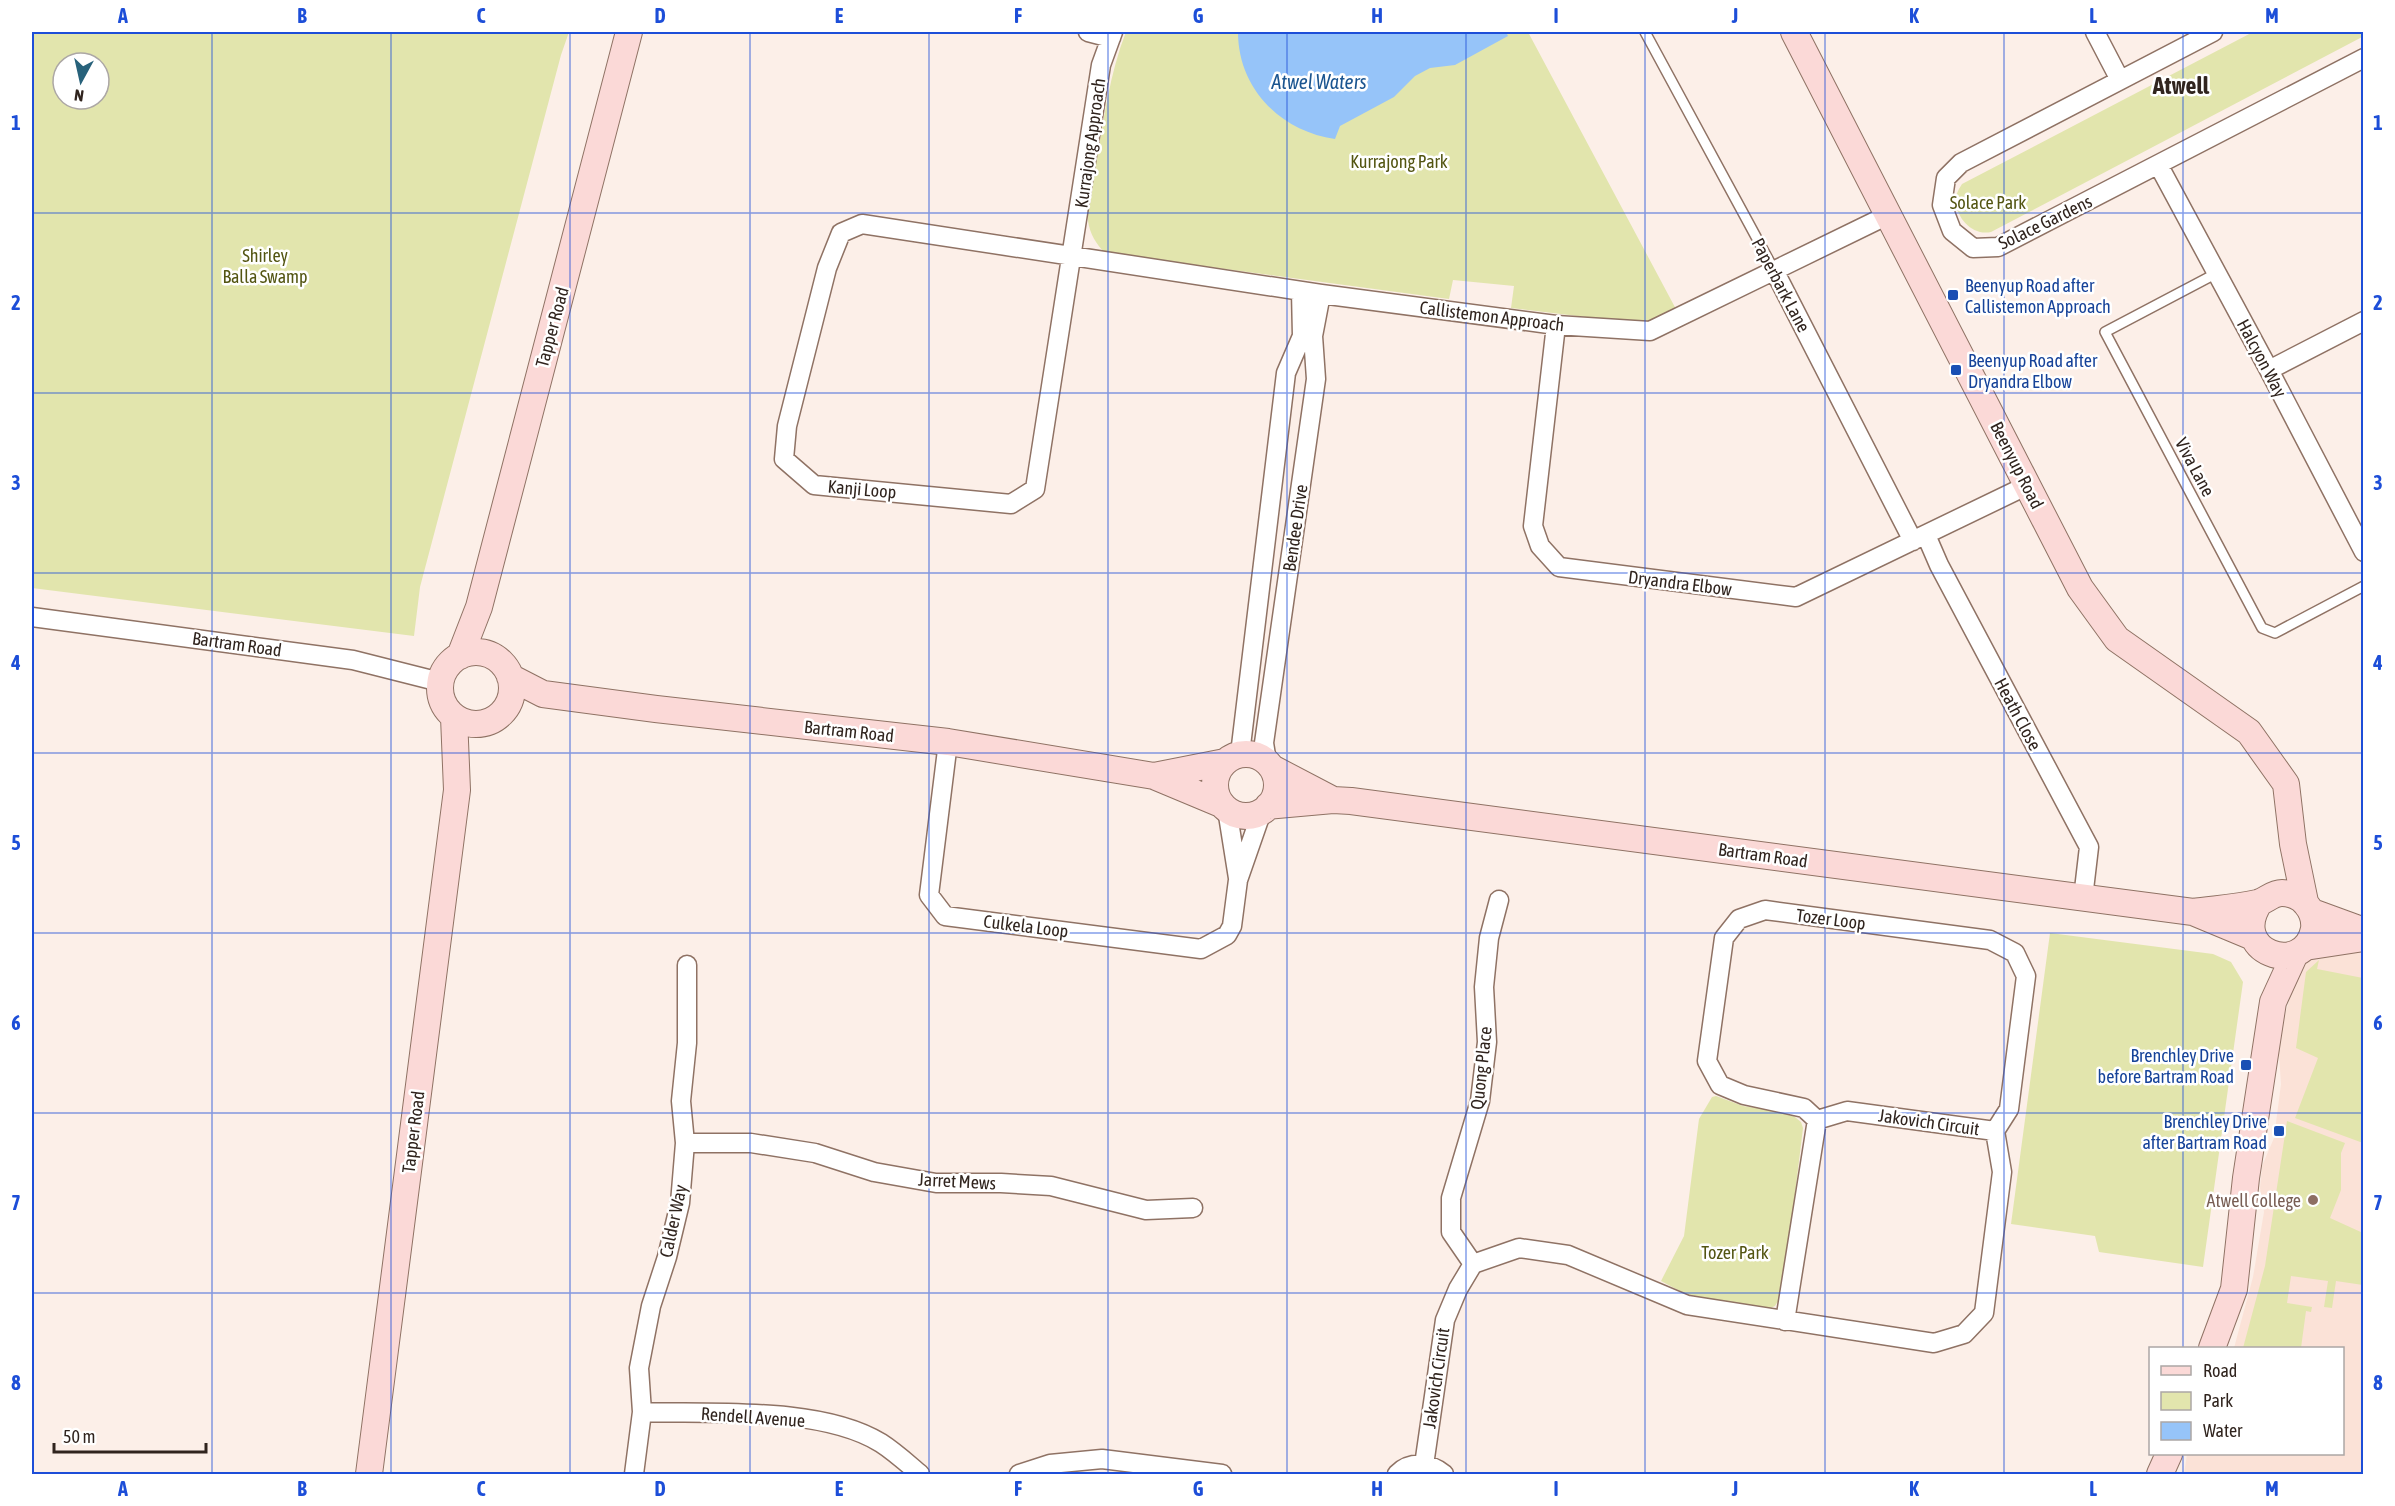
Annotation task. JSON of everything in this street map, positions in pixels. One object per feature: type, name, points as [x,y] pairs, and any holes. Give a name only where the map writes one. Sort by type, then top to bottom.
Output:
[{"type":"street","name":"Tapper Road","points":[[471,655],[475,621],[629,32]]},
{"type":"street","points":[[1088,32],[1112,35]]},
{"type":"street","name":"Beenyup Road","points":[[1794,32],[2080,588],[2117,639],[2249,732],[2286,784],[2294,844],[2308,907]]},
{"type":"street","points":[[2095,32],[2120,80]]},
{"type":"street","name":"Solace Gardens","points":[[2213,32],[1961,163],[1946,178],[1944,187],[1942,205],[1952,231],[1972,248],[1998,247],[2364,58]]},
{"type":"street","name":"Kurrajong Approach","points":[[1073,256],[1101,65],[1112,35]]},
{"type":"street","name":"Halcyon Way","points":[[2158,166],[2269,370],[2364,552]]},
{"type":"street","name":"Callistemon Approach","points":[[1073,256],[1321,294],[1556,325],[1650,331],[1888,215]]},
{"type":"street","name":"Kanji Loop","points":[[862,224],[1073,256],[1035,489],[1011,504],[814,485],[784,459],[787,426],[827,268],[841,233],[862,224]]},
{"type":"street","name":"Paperbark Lane","points":[[1774,270],[1919,538]]},
{"type":"street","name":"Bendee Drive","points":[[1233,758],[1286,373],[1302,336],[1301,291]]},
{"type":"street","name":"Bendee Drive","points":[[1269,765],[1264,743],[1316,379],[1313,336],[1321,294]]},
{"type":"street","points":[[2269,370],[2364,321]]},
{"type":"street","name":"Dryandra Elbow","points":[[1556,325],[1533,526],[1540,546],[1559,567],[1796,597],[2028,485]]},
{"type":"street","name":"Heath Close","points":[[1919,538],[1944,574],[2089,847],[2083,898]]},
{"type":"street","name":"Bartram Road","points":[[32,617],[353,660],[440,682]]},
{"type":"street","points":[[471,655],[495,657],[510,677],[512,689],[509,702],[502,713],[492,721],[480,724],[467,723],[454,717],[445,708],[440,695],[440,682],[444,671],[471,655]]},
{"type":"street","name":"Bartram Road","points":[[510,677],[543,694],[948,742],[1154,776],[1224,806]]},
{"type":"street","name":"Bartram Road","points":[[509,702],[543,694]]},
{"type":"street","name":"Tapper Road","points":[[369,1474],[457,790],[454,717]]},
{"type":"street","name":"Tapper Road","points":[[457,790],[480,724]]},
{"type":"street","name":"Culkela Loop","points":[[948,742],[929,895],[945,916],[1201,949],[1227,935],[1232,926],[1238,880],[1265,809]]},
{"type":"street","points":[[1250,754],[1269,765],[1276,777],[1277,788],[1274,798],[1265,809],[1249,816],[1241,816],[1224,806],[1217,796],[1216,778],[1233,758],[1250,754]]},
{"type":"street","name":"Bartram Road","points":[[1154,776],[1233,758]]},
{"type":"street","name":"Bartram Road","points":[[1269,765],[1334,800]]},
{"type":"street","name":"Bartram Road","points":[[1265,809],[1334,800],[2193,912],[2265,899]]},
{"type":"street","name":"Culkela Loop","points":[[1224,806],[1238,880]]},
{"type":"street","points":[[2273,1002],[2250,925],[2253,913],[2265,899],[2294,844]]},
{"type":"street","points":[[2265,899],[2282,893],[2294,895],[2308,907],[2364,931]]},
{"type":"street","name":"Quong Place","points":[[1473,1264],[1451,1232],[1450,1198],[1480,1101],[1487,1042],[1484,987],[1488,947],[1499,900]]},
{"type":"street","points":[[2212,1347],[2234,1289],[2246,1178],[2273,1002],[2300,951],[2312,937],[2314,924],[2308,907]]},
{"type":"street","name":"Tozer Loop","points":[[1816,1120],[1804,1108],[1744,1095],[1720,1085],[1707,1061],[1724,938],[1739,919],[1765,910],[1990,940],[2015,953],[2026,976],[2009,1109],[1995,1131]]},
{"type":"street","name":"Bartram Road","points":[[2193,912],[2256,942]]},
{"type":"street","points":[[2256,942],[2271,954],[2283,956],[2364,938]]},
{"type":"street","name":"Calder Way","points":[[634,1474],[642,1412],[639,1368],[651,1306],[667,1257],[680,1203],[685,1143],[681,1101],[687,1042],[687,965]]},
{"type":"street","name":"Jakovich Circuit","points":[[1424,1465],[1445,1320],[1458,1289],[1473,1264],[1520,1248],[1568,1255],[1687,1305],[1934,1343],[1964,1334],[1984,1312],[2002,1172],[1995,1131],[1846,1111],[1816,1120]]},
{"type":"street","points":[[1785,1321],[1816,1120]]},
{"type":"street","name":"Jarret Mews","points":[[685,1143],[751,1143],[815,1153],[874,1172],[936,1183],[1051,1186],[1146,1210],[1193,1208]]},
{"type":"street","name":"Rendell Avenue","points":[[642,1412],[780,1415],[840,1426],[880,1443],[920,1474]]},
{"type":"street","points":[[2160,1474],[2169,1455]]},
{"type":"street","points":[[1019,1474],[1050,1464],[1102,1459],[1222,1474]]},
{"type":"street","points":[[1396,1474],[1412,1465],[1431,1466],[1444,1474]]},
{"type":"lane","name":"Paperbark Lane","points":[[1646,32],[1774,270]]},
{"type":"lane","name":"Viva Lane","points":[[2217,273],[2105,332],[2262,628],[2275,633],[2364,586]]},
{"type":"shaded area","name":"Atwell College","points":[[2363,950],[2363,1474],[2184,1474],[2187,1455],[2344,1455],[2344,1347],[2234,1347],[2253,1277],[2264,1212],[2260,1188],[2262,1166],[2274,1138],[2281,1084],[2278,1039],[2292,990],[2304,961],[2313,954]]},
{"type":"green space","name":"Shirley Balla Swamp","points":[[32,32],[569,32],[420,587],[414,636],[32,588]]},
{"type":"green space","name":"Kurrajong Park","points":[[1126,32],[1528,32],[1677,311],[1653,321],[1634,323],[1511,308],[1514,286],[1453,280],[1449,299],[1105,253],[1090,230],[1088,206],[1112,79]]},
{"type":"green space","name":"Solace Park","points":[[2253,32],[2363,32],[2364,36],[1991,232],[1984,233],[1972,229],[1959,214],[1956,199],[1962,184]]},
{"type":"green space","points":[[2050,933],[2213,954],[2231,962],[2243,982],[2203,1267],[2099,1252],[2095,1236],[2011,1224]]},
{"type":"green space","points":[[2319,960],[2317,969],[2363,978],[2363,1143],[2295,1118],[2318,1058],[2296,1048],[2306,972]]},
{"type":"green space","name":"Tozer Park","points":[[1716,1096],[1743,1106],[1790,1113],[1801,1122],[1803,1128],[1783,1293],[1775,1306],[1766,1310],[1691,1297],[1661,1281],[1684,1236],[1699,1119],[1712,1097]]},
{"type":"green space","points":[[2287,1121],[2345,1143],[2341,1153],[2341,1190],[2330,1218],[2363,1233],[2363,1285],[2336,1281],[2332,1308],[2324,1307],[2328,1281],[2291,1276],[2287,1303],[2312,1307],[2311,1312],[2306,1311],[2301,1347],[2243,1347],[2265,1266]]},
{"type":"water","name":"Atwel Waters","points":[[1238,32],[1506,32],[1508,36],[1455,65],[1430,68],[1415,76],[1394,97],[1340,126],[1335,139],[1297,127],[1266,104],[1245,71]]},
{"type":"place","name":"Beenyup Road after Callistemon Approach","points":[[1953,295]]},
{"type":"place","name":"Beenyup Road after Dryandra Elbow","points":[[1956,370]]},
{"type":"place","name":"Brenchley Drive before Bartram Road","points":[[2246,1065]]},
{"type":"place","name":"Brenchley Drive after Bartram Road","points":[[2279,1131]]},
{"type":"place","name":"Atwell College","points":[[2313,1200]]},
{"type":"district","name":"Atwell","points":[[2181,85]]}]
